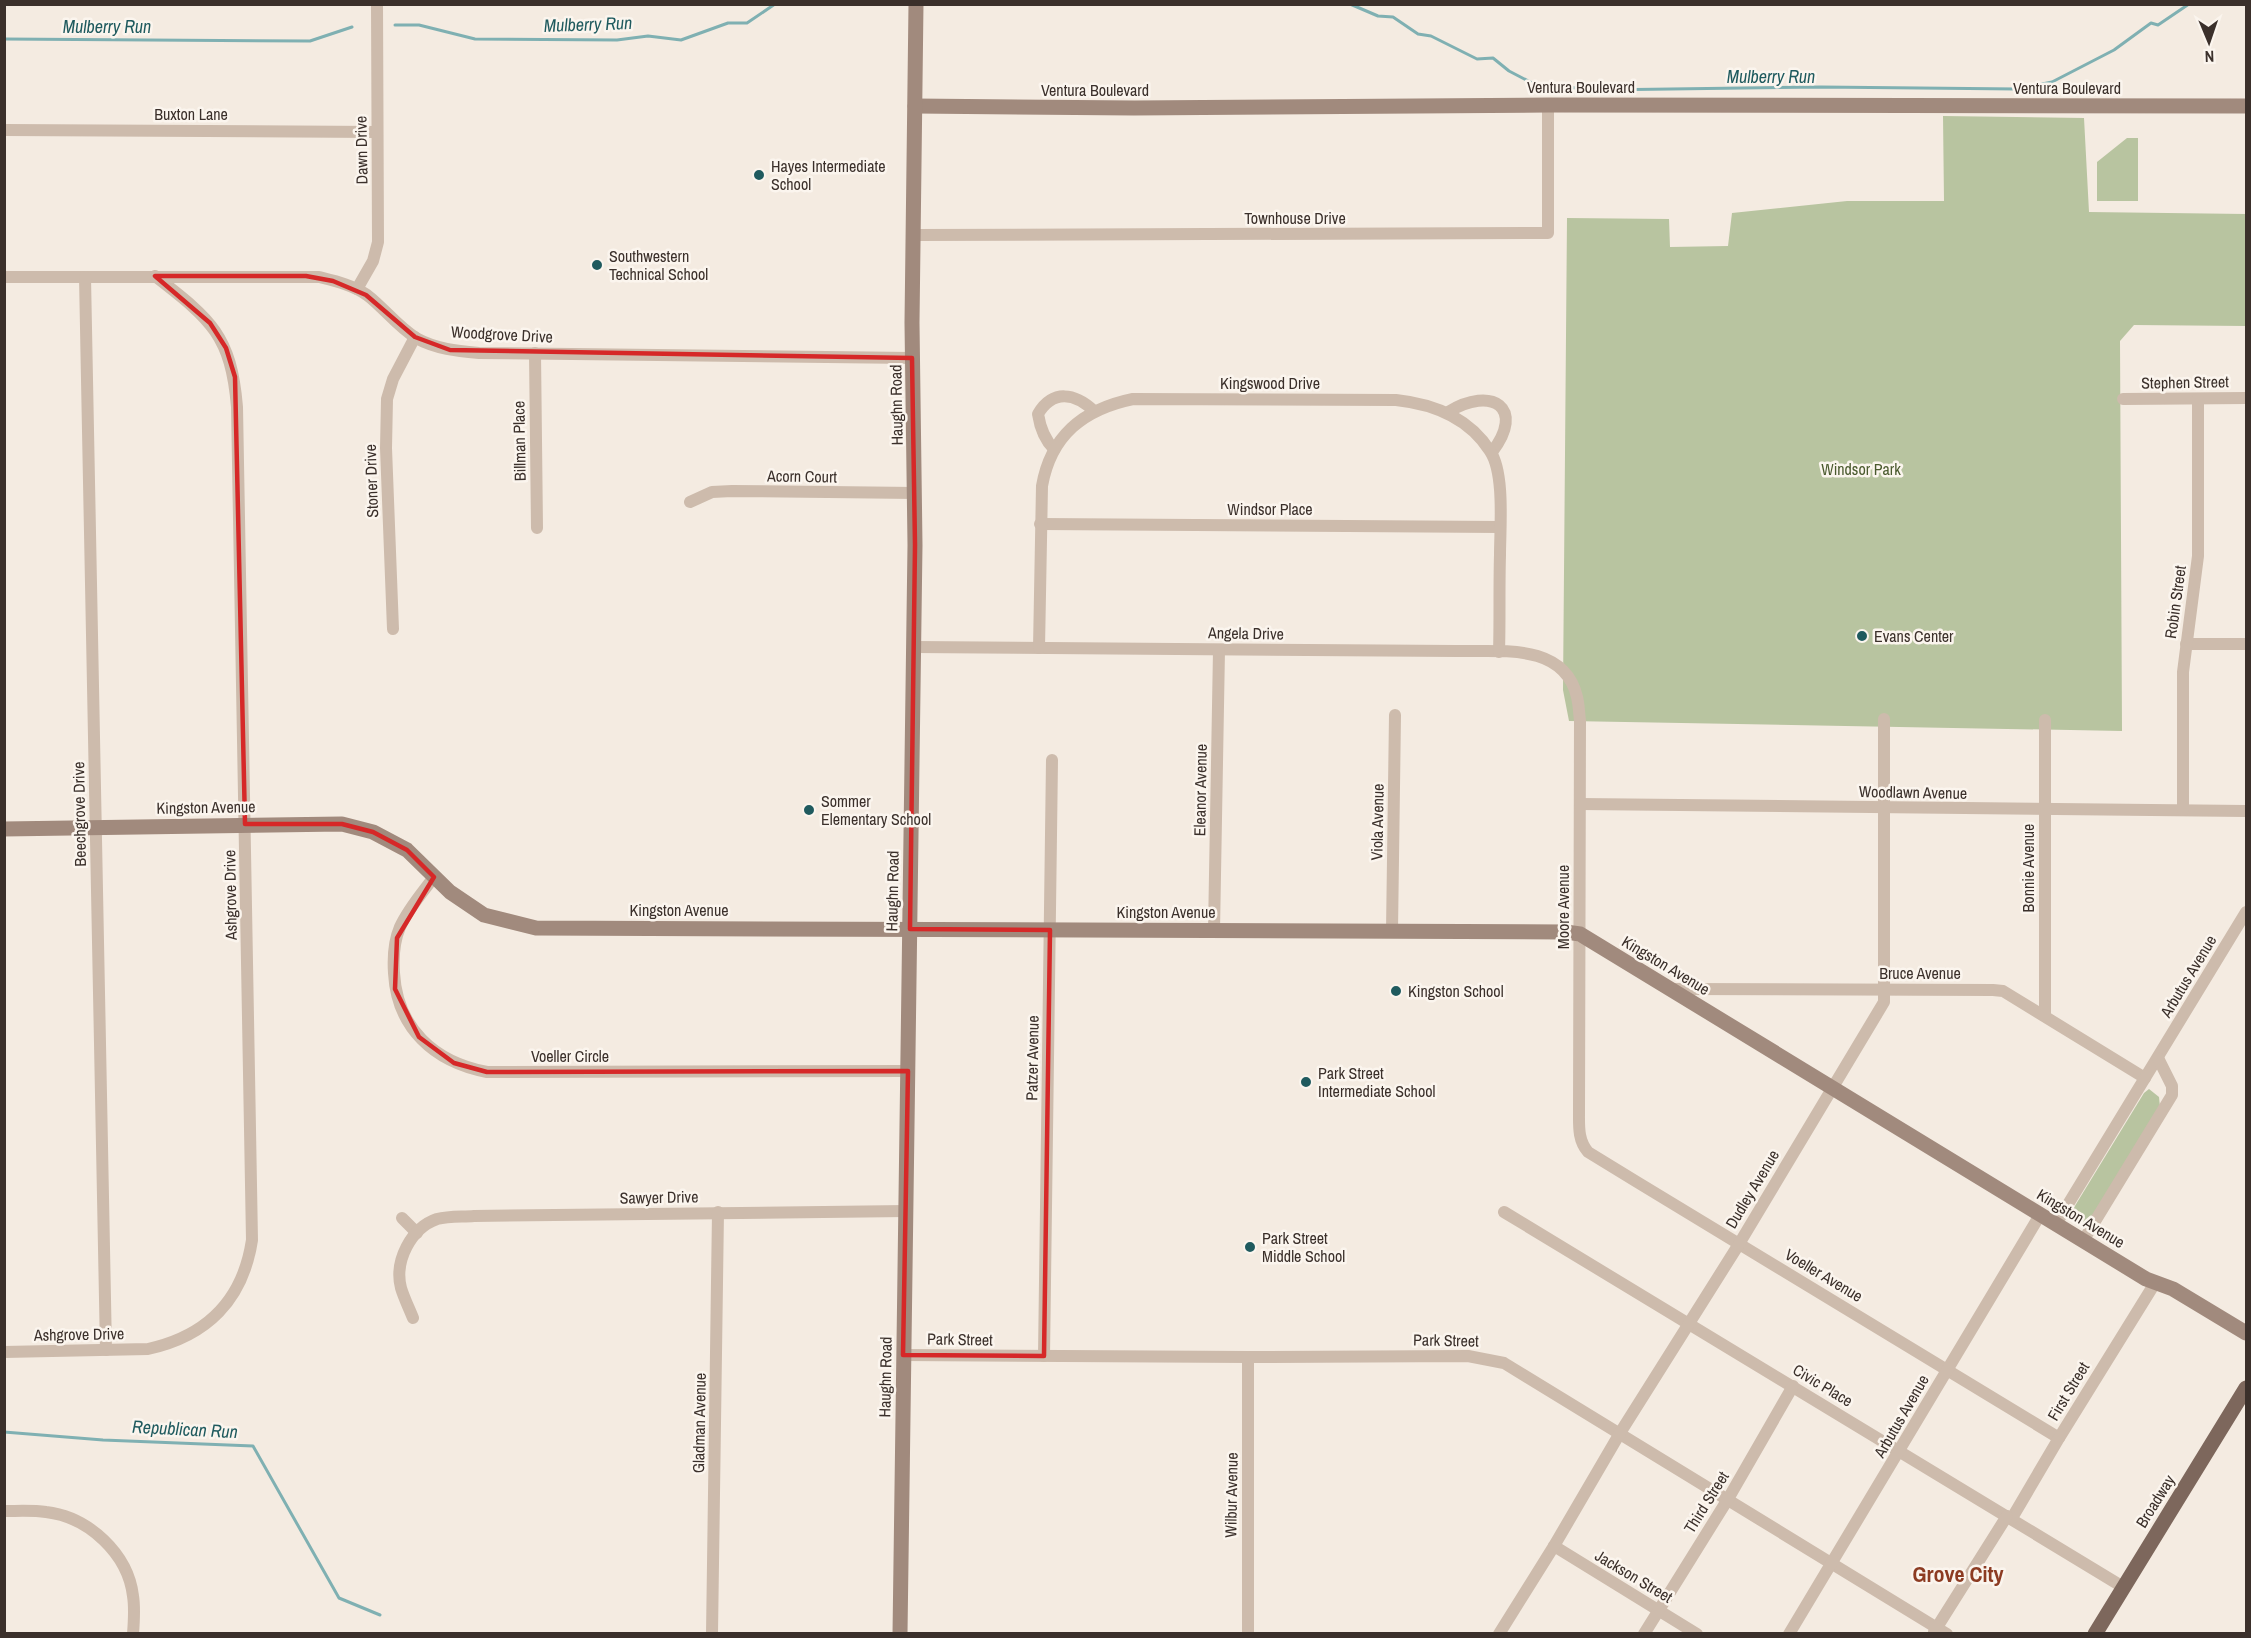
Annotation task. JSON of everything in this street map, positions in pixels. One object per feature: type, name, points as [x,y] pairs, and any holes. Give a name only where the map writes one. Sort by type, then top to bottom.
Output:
[{"type":"main road","name":"Broadway","points":[[2095,1634],[2246,1390]]},
{"type":"street","name":"Dawn Drive","points":[[357,290],[373,261],[378,242],[377,4]]},
{"type":"street","name":"Haughn Road","points":[[900,1634],[914,647],[915,493],[912,358],[916,4]]},
{"type":"street","name":"Ventura Boulevard","points":[[915,106],[1145,108],[1548,105],[2247,106]]},
{"type":"street","name":"Townhouse Drive","points":[[914,235],[1548,233],[1548,105]]},
{"type":"street","name":"Buxton Lane","points":[[4,130],[377,132]]},
{"type":"street","name":"Ashgrove Drive","points":[[4,1352],[148,1349],[168,1344],[205,1325],[233,1295],[249,1259],[252,1202],[235,377],[226,348],[210,323],[188,301],[155,276]]},
{"type":"street","name":"Woodgrove Drive","points":[[4,277],[306,276],[333,281],[357,290],[415,337],[450,350],[912,358]]},
{"type":"street","name":"Beechgrove Drive","points":[[85,277],[106,1350]]},
{"type":"street","name":"Stoner Drive","points":[[393,629],[386,448],[387,399],[393,379],[415,337]]},
{"type":"street","name":"Billman Place","points":[[535,353],[537,528]]},
{"type":"street","points":[[1054,449],[1048,443],[1039,424],[1038,414],[1047,402],[1062,396],[1070,397],[1085,403],[1094,411]]},
{"type":"street","name":"Kingswood Drive","points":[[1039,648],[1041,486],[1054,449],[1076,424],[1094,411],[1112,403],[1154,398],[1396,400],[1418,402],[1448,412],[1469,427],[1491,452],[1496,466],[1500,497],[1499,652]]},
{"type":"street","name":"Stephen Street","points":[[2123,399],[2247,398]]},
{"type":"street","points":[[1448,412],[1473,400],[1489,399],[1499,405],[1504,413],[1504,429],[1491,452]]},
{"type":"street","name":"Robin Street","points":[[2183,810],[2183,672],[2198,556],[2198,399]]},
{"type":"street","name":"Acorn Court","points":[[690,502],[712,492],[732,491],[915,493]]},
{"type":"street","name":"Windsor Place","points":[[1040,524],[1500,527]]},
{"type":"street","points":[[2186,644],[2247,644]]},
{"type":"street","name":"Angela Drive","points":[[914,647],[1531,653],[1563,671],[1569,680]]},
{"type":"street","name":"Eleanor Avenue","points":[[1214,931],[1219,650]]},
{"type":"street","name":"Moore Avenue","points":[[1569,680],[1577,696],[1580,721],[1579,1136]]},
{"type":"street","name":"Viola Avenue","points":[[1392,931],[1395,715]]},
{"type":"street","name":"Dudley Avenue","points":[[1499,1634],[1620,1433],[1739,1244],[1884,1002],[1884,719]]},
{"type":"street","name":"Bonnie Avenue","points":[[2045,720],[2045,1016]]},
{"type":"street","name":"Patzer Avenue","points":[[1044,1356],[1052,760]]},
{"type":"street","name":"Woodlawn Avenue","points":[[1580,804],[2247,811]]},
{"type":"street","name":"Kingston Avenue","points":[[4,829],[320,823],[360,828],[373,832],[407,850],[466,905],[484,915],[536,928],[1392,931],[1580,934],[2146,1279],[2173,1289],[2247,1333]]},
{"type":"street","name":"Voeller Circle","points":[[434,877],[400,926],[395,948],[395,989],[399,1005],[419,1037],[434,1051],[454,1063],[487,1072],[908,1071]]},
{"type":"street","name":"Arbutus Avenue","points":[[2056,1224],[2247,912]]},
{"type":"street","name":"Bruce Avenue","points":[[1671,989],[2003,991],[2145,1078]]},
{"type":"street","points":[[2083,1241],[2172,1095],[2171,1083],[2158,1058]]},
{"type":"street","name":"Voeller Avenue","points":[[1579,1136],[1588,1152],[2059,1438]]},
{"type":"street","name":"Sawyer Drive","points":[[417,1233],[431,1222],[447,1218],[718,1212],[906,1211]]},
{"type":"street","name":"Gladman Avenue","points":[[712,1634],[718,1212]]},
{"type":"street","name":"Civic Place","points":[[1504,1212],[2123,1587]]},
{"type":"street","name":"Arbutus Avenue","points":[[1789,1634],[2040,1215]]},
{"type":"street","points":[[402,1218],[417,1233],[404,1252],[400,1273],[401,1286],[413,1318]]},
{"type":"street","name":"First Street","points":[[1939,1632],[2155,1282]]},
{"type":"street","name":"Park Street","points":[[903,1355],[1468,1356],[1493,1359],[1504,1363],[1728,1499],[1939,1632]]},
{"type":"street","name":"Wilbur Avenue","points":[[1248,1357],[1248,1634]]},
{"type":"street","name":"Third Street","points":[[1644,1634],[1728,1499],[1794,1386]]},
{"type":"street","points":[[4,1511],[57,1514],[94,1531],[108,1544],[120,1559],[128,1578],[133,1596],[133,1634]]},
{"type":"street","name":"Jackson Street","points":[[1554,1546],[1697,1634]]},
{"type":"highlighted area","points":[[155,276],[306,276],[333,281],[366,295],[415,337],[450,350],[912,358],[915,545],[910,929],[1050,930],[1044,1356],[903,1355],[908,1071],[487,1072],[454,1063],[419,1037],[395,989],[397,938],[434,877],[407,850],[373,832],[342,824],[245,824],[235,377],[226,348],[210,323]]},
{"type":"green space","name":"Windsor Park","points":[[1943,116],[2084,118],[2089,212],[2246,214],[2246,326],[2134,325],[2120,341],[2122,731],[1569,721],[1563,690],[1567,218],[1669,219],[1670,247],[1728,246],[1732,213],[1847,201],[1944,201]]},
{"type":"green space","points":[[2127,138],[2138,138],[2138,201],[2097,201],[2097,162]]},
{"type":"green space","points":[[2149,1089],[2159,1097],[2160,1107],[2087,1224],[2070,1214],[2144,1093]]},
{"type":"waterway","name":"Mulberry Run","points":[[395,25],[419,25],[475,39],[617,40],[648,36],[681,40],[728,23],[747,23],[775,4]]},
{"type":"waterway","name":"Mulberry Run","points":[[1350,4],[1378,16],[1393,17],[1418,34],[1431,36],[1477,59],[1493,58],[1509,71],[1534,84],[1598,90],[1821,87],[2017,89],[2052,82],[2114,50],[2151,23],[2158,25],[2189,4]]},
{"type":"waterway","name":"Mulberry Run","points":[[4,39],[310,41],[352,27]]},
{"type":"waterway","name":"Republican Run","points":[[4,1432],[103,1440],[253,1446],[339,1598],[380,1615]]},
{"type":"place","name":"Hayes Intermediate School","points":[[759,175]]},
{"type":"place","name":"Southwestern Technical School","points":[[597,265]]},
{"type":"place","name":"Evans Center","points":[[1862,636]]},
{"type":"place","name":"Sommer Elementary School","points":[[809,810]]},
{"type":"place","name":"Kingston School","points":[[1396,991]]},
{"type":"place","name":"Park Street Intermediate School","points":[[1306,1082]]},
{"type":"place","name":"Park Street Middle School","points":[[1250,1247]]},
{"type":"district","name":"Grove City","points":[[1958,1574]]}]
